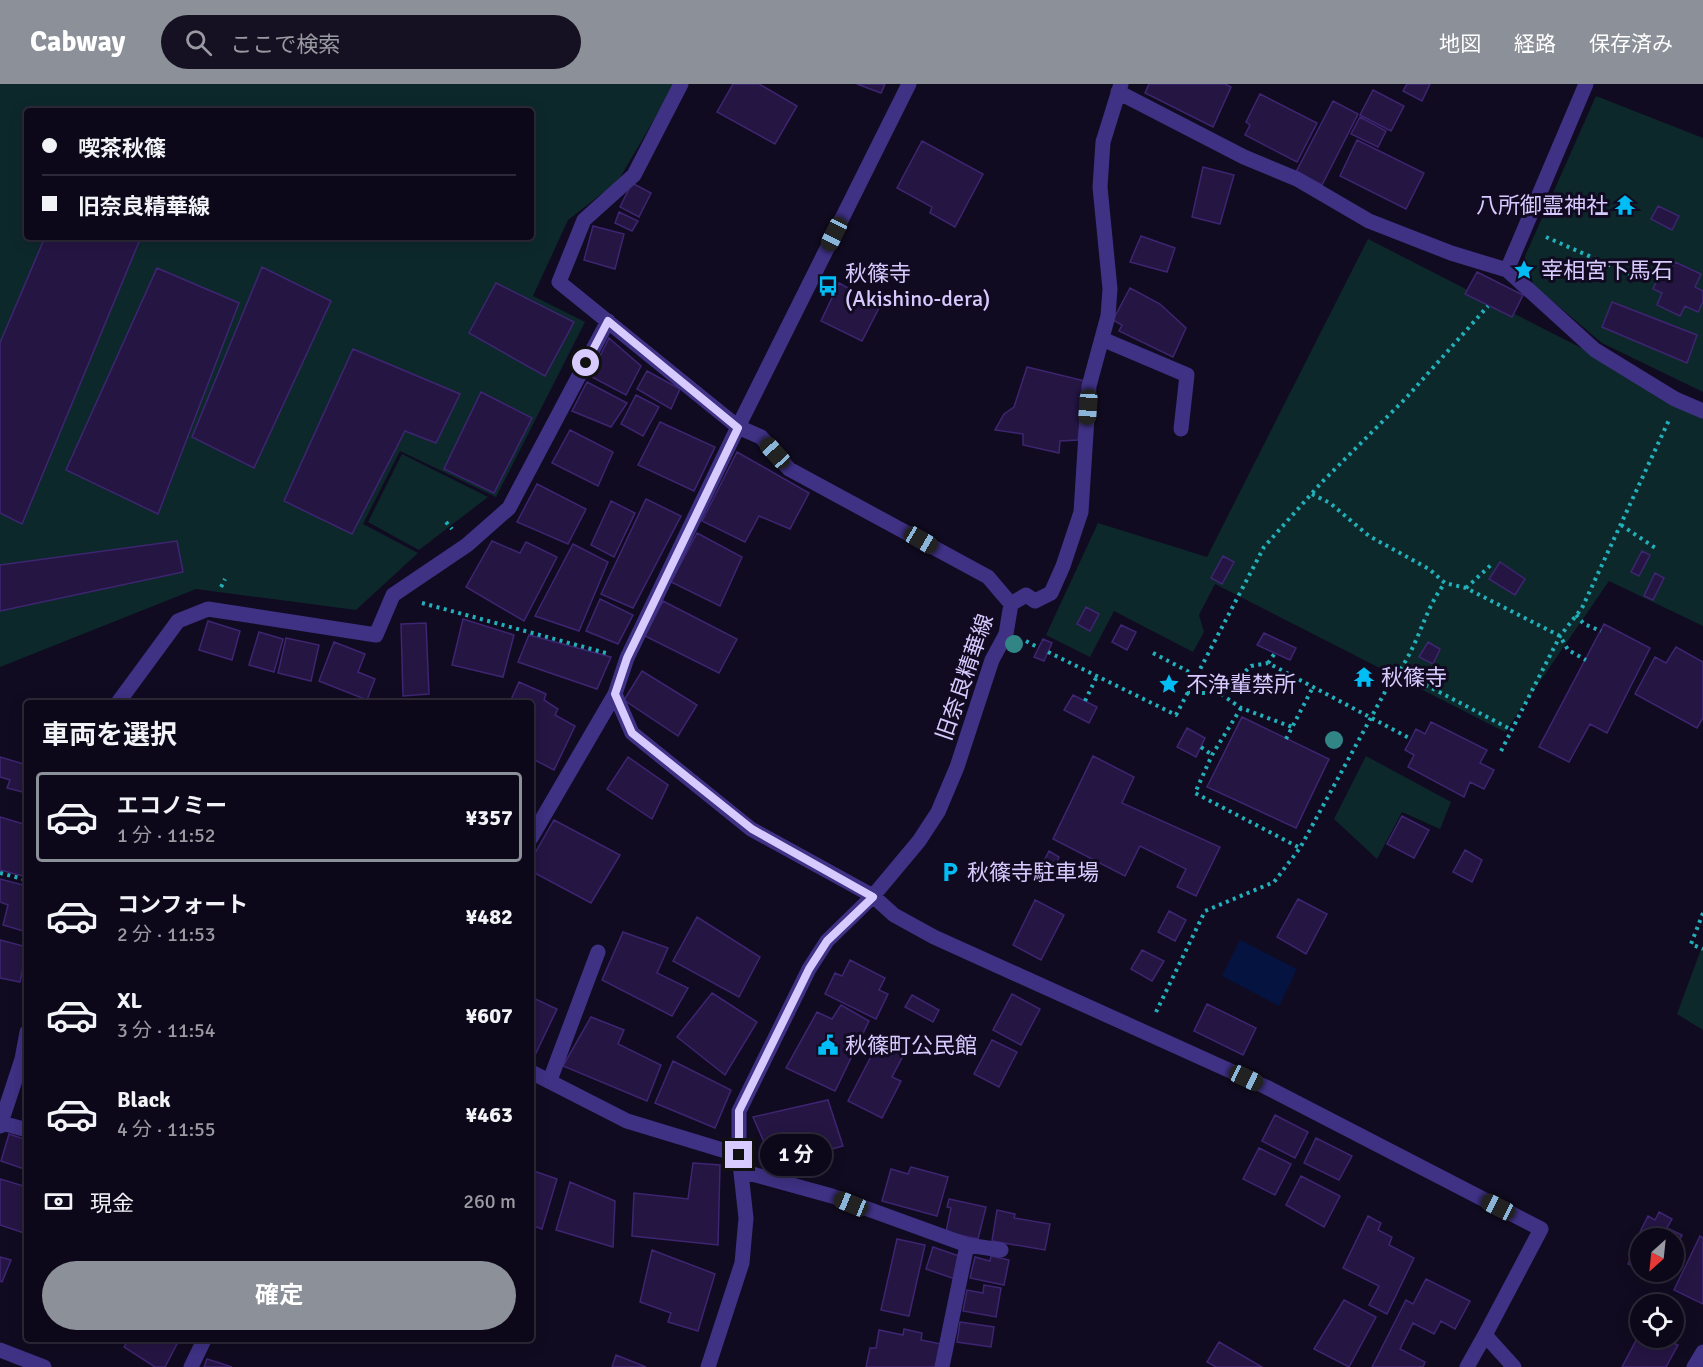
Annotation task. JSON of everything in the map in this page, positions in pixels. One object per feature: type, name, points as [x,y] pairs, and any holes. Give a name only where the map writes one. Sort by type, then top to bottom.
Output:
[{"type":"street","name":"旧奈良精華線","points":[[681,84],[634,175],[584,220],[559,282],[738,428],[761,437],[789,469],[988,577],[1011,604],[1006,634],[993,660],[957,768],[938,812],[920,841],[873,897],[827,941],[809,969],[739,1111],[740,1163],[746,1218],[742,1263],[708,1367]]},
{"type":"street","points":[[534,833],[615,694],[627,658],[909,84]]},
{"type":"street","points":[[1507,270],[1586,84]]},
{"type":"street","points":[[1011,604],[1026,595],[1035,601],[1051,592],[1063,566],[1081,512],[1089,386],[1108,316],[1110,290],[1100,187],[1103,142],[1120,88],[1244,157],[1297,179],[1369,221],[1451,253],[1507,270],[1595,350],[1675,399],[1703,411]]},
{"type":"street","points":[[120,700],[178,621],[208,609],[376,635],[393,595],[467,545],[509,508],[608,321]]},
{"type":"street","points":[[1102,339],[1187,375],[1181,429]]},
{"type":"street","points":[[615,694],[632,733],[752,829],[873,897],[894,915],[934,937],[1266,1087],[1541,1229],[1467,1367]]},
{"type":"street","points":[[550,1080],[598,952]]},
{"type":"street","points":[[24,1048],[1,1125],[24,1130]]},
{"type":"street","points":[[534,1073],[627,1121],[967,1245],[1001,1250]]},
{"type":"street","points":[[942,1367],[967,1245]]},
{"type":"street","points":[[1485,1335],[1514,1367]]},
{"type":"street","points":[[191,1367],[203,1342]]},
{"type":"street","points":[[0,1350],[24,1363],[44,1367]]},
{"type":"street","points":[[1694,1367],[1703,1352]]},
{"type":"path","points":[[1526,228],[1632,275]]},
{"type":"path","points":[[1048,652],[1176,715],[1264,547],[1413,390],[1488,306]]},
{"type":"path","points":[[1501,751],[1560,636],[1576,615],[1621,525],[1672,412],[1675,399]]},
{"type":"path","points":[[1312,494],[1330,503],[1369,536],[1429,569],[1445,583],[1466,588],[1560,636],[1568,650],[1586,660]]},
{"type":"path","points":[[1621,525],[1657,549]]},
{"type":"path","points":[[1466,588],[1492,564]]},
{"type":"path","points":[[1146,1031],[1175,977],[1205,910],[1274,882],[1300,848],[1371,717],[1399,671],[1445,583]]},
{"type":"path","points":[[393,595],[627,658]]},
{"type":"path","points":[[1576,615],[1584,624],[1600,632]]},
{"type":"path","points":[[1033,645],[1038,648]]},
{"type":"path","points":[[1153,653],[1195,675]]},
{"type":"path","points":[[1268,663],[1275,653]]},
{"type":"path","points":[[1221,694],[1251,666],[1268,663],[1411,739]]},
{"type":"path","points":[[1399,671],[1512,730]]},
{"type":"path","points":[[1085,701],[1097,676]]},
{"type":"path","points":[[1286,739],[1313,687]]},
{"type":"path","points":[[1187,692],[1221,694],[1242,708],[1292,727]]},
{"type":"path","points":[[1242,708],[1212,754],[1195,793],[1300,848]]},
{"type":"path","points":[[1201,747],[1212,754]]},
{"type":"path","points":[[0,873],[24,879]]},
{"type":"path","points":[[1703,913],[1691,944],[1703,949]]},
{"type":"green space","points":[[0,84],[675,84],[618,181],[568,220],[533,296],[585,322],[496,497],[400,451],[363,524],[418,553],[356,610],[196,589],[0,667]]},
{"type":"green space","name":"八所御霊神社","points":[[1596,96],[1703,138],[1703,392],[1602,343],[1518,272]]},
{"type":"green space","points":[[1368,239],[1703,410],[1703,626],[1609,581],[1505,732],[1215,584],[1199,615],[1204,632],[1193,652],[1114,611],[1090,657],[1046,635],[1098,523],[1207,557]]},
{"type":"green space","points":[[402,454],[488,497],[419,550],[368,522]]},
{"type":"green space","points":[[1366,756],[1451,802],[1440,829],[1402,812],[1377,859],[1334,819]]},
{"type":"green space","points":[[1703,944],[1703,1030],[1677,1014]]},
{"type":"shaded area","points":[[1240,940],[1297,969],[1279,1006],[1222,976]]},
{"type":"building","points":[[733,84],[759,84],[797,106],[775,144],[717,112]]},
{"type":"building","points":[[857,84],[885,84],[881,93]]},
{"type":"building","points":[[1149,84],[1225,84],[1231,87],[1213,127],[1145,93]]},
{"type":"building","points":[[1407,84],[1430,84],[1422,101],[1403,91]]},
{"type":"building","points":[[1373,90],[1404,106],[1391,131],[1360,115]]},
{"type":"building","points":[[1260,94],[1317,123],[1297,162],[1245,135],[1250,125],[1246,122]]},
{"type":"building","points":[[1333,101],[1358,114],[1322,185],[1296,172]]},
{"type":"building","points":[[1360,117],[1386,131],[1378,147],[1351,134]]},
{"type":"building","points":[[1357,140],[1424,173],[1406,209],[1340,176]]},
{"type":"building","points":[[922,141],[983,174],[955,227],[930,213],[932,207],[897,188]]},
{"type":"building","points":[[1203,167],[1234,175],[1220,224],[1192,217]]},
{"type":"building","points":[[632,183],[651,193],[639,217],[620,207]]},
{"type":"building","points":[[1658,206],[1679,216],[1672,230],[1651,219]]},
{"type":"building","points":[[619,212],[638,221],[632,231],[615,223]]},
{"type":"building","points":[[593,226],[624,234],[615,269],[584,260]]},
{"type":"building","points":[[1141,236],[1175,248],[1167,272],[1130,262]]},
{"type":"building","points":[[44,240],[140,240],[22,524],[0,513],[0,343]]},
{"type":"building","points":[[1675,262],[1701,274],[1695,287],[1703,291],[1703,302],[1698,312],[1685,306],[1680,316],[1657,305],[1662,293],[1653,289],[1661,272],[1668,275]]},
{"type":"building","points":[[262,267],[331,301],[254,468],[192,437]]},
{"type":"building","points":[[157,268],[239,303],[158,514],[66,470]]},
{"type":"building","points":[[1477,272],[1523,295],[1512,317],[1465,294]]},
{"type":"building","points":[[496,283],[574,322],[545,376],[469,333]]},
{"type":"building","points":[[839,283],[880,306],[862,341],[821,321]]},
{"type":"building","points":[[1130,288],[1160,304],[1186,328],[1173,357],[1119,331],[1122,325],[1113,320]]},
{"type":"building","points":[[1612,302],[1697,335],[1687,363],[1602,327]]},
{"type":"building","points":[[609,338],[641,366],[626,395],[590,376]]},
{"type":"building","points":[[353,349],[460,394],[436,443],[405,431],[352,534],[284,501]]},
{"type":"building","points":[[1027,367],[1085,381],[1078,440],[1060,441],[1059,453],[1023,445],[1023,434],[995,430],[1004,414],[1014,407]]},
{"type":"building","points":[[647,371],[680,389],[671,409],[637,389]]},
{"type":"building","points":[[587,382],[627,403],[611,427],[572,411]]},
{"type":"building","points":[[481,392],[532,418],[494,493],[444,469]]},
{"type":"building","points":[[636,395],[659,407],[643,436],[621,424]]},
{"type":"building","points":[[660,422],[715,447],[694,491],[638,465]]},
{"type":"building","points":[[570,430],[613,452],[598,486],[552,463]]},
{"type":"building","points":[[737,452],[809,493],[790,529],[759,516],[745,542],[702,521]]},
{"type":"building","points":[[537,484],[586,509],[568,544],[517,522]]},
{"type":"building","points":[[646,499],[681,516],[633,608],[601,594]]},
{"type":"building","points":[[611,501],[635,513],[614,557],[591,545]]},
{"type":"building","points":[[697,533],[742,557],[720,606],[671,582]]},
{"type":"building","points":[[177,541],[183,572],[0,611],[0,565]]},
{"type":"building","points":[[492,541],[520,553],[526,542],[557,557],[524,621],[466,587]]},
{"type":"building","points":[[573,544],[608,562],[579,631],[535,616]]},
{"type":"building","points":[[1642,551],[1650,555],[1639,576],[1631,572]]},
{"type":"building","points":[[1223,556],[1234,562],[1222,584],[1211,578]]},
{"type":"building","points":[[1500,562],[1525,579],[1515,595],[1489,579]]},
{"type":"building","points":[[1655,573],[1664,578],[1653,600],[1644,596]]},
{"type":"building","points":[[600,599],[633,615],[618,644],[586,631]]},
{"type":"building","points":[[663,601],[737,639],[719,673],[645,636]]},
{"type":"building","points":[[1086,607],[1099,614],[1090,631],[1077,624]]},
{"type":"building","points":[[463,619],[514,635],[503,677],[452,665]]},
{"type":"building","points":[[208,621],[240,631],[232,660],[199,650]]},
{"type":"building","points":[[426,623],[429,694],[403,696],[401,624]]},
{"type":"building","points":[[1604,624],[1650,648],[1607,733],[1590,724],[1569,762],[1539,747]]},
{"type":"building","points":[[1121,625],[1136,632],[1127,650],[1112,642]]},
{"type":"building","points":[[259,632],[283,639],[274,672],[249,665]]},
{"type":"building","points":[[1264,633],[1296,648],[1290,660],[1257,645]]},
{"type":"building","points":[[529,635],[611,657],[597,689],[518,662]]},
{"type":"building","points":[[286,638],[319,645],[311,681],[278,673]]},
{"type":"building","points":[[1043,639],[1052,643],[1044,661],[1034,657]]},
{"type":"building","points":[[334,642],[365,654],[358,672],[375,679],[367,700],[319,681]]},
{"type":"building","points":[[1428,642],[1440,649],[1433,664],[1419,657]]},
{"type":"building","points":[[1676,647],[1703,662],[1703,718],[1697,728],[1635,694],[1655,657],[1666,663]]},
{"type":"building","points":[[642,671],[697,705],[678,736],[624,700]]},
{"type":"building","points":[[519,682],[546,694],[544,700],[558,709],[555,715],[575,726],[554,770],[534,760],[534,700],[511,700]]},
{"type":"building","points":[[1073,695],[1097,707],[1089,723],[1064,710]]},
{"type":"building","points":[[1242,717],[1329,759],[1296,828],[1207,787]]},
{"type":"building","points":[[1431,722],[1487,750],[1480,763],[1494,770],[1484,789],[1470,782],[1464,797],[1408,767],[1414,755],[1405,750],[1416,729],[1425,734]]},
{"type":"building","points":[[1187,728],[1205,738],[1196,757],[1177,747]]},
{"type":"building","points":[[1093,756],[1134,777],[1122,803],[1220,847],[1196,896],[1177,887],[1186,869],[1140,846],[1125,876],[1053,839]]},
{"type":"building","points":[[0,757],[24,764],[24,792],[7,788],[10,780],[0,777]]},
{"type":"building","points":[[628,757],[668,785],[652,819],[607,789]]},
{"type":"building","points":[[1402,816],[1429,830],[1414,858],[1387,844]]},
{"type":"building","points":[[0,817],[24,824],[24,876],[0,870]]},
{"type":"building","points":[[554,820],[620,855],[591,903],[534,873],[534,855]]},
{"type":"building","points":[[1465,850],[1482,860],[1472,882],[1453,872]]},
{"type":"building","points":[[1049,851],[1059,857],[1053,871],[1042,865]]},
{"type":"building","points":[[0,879],[24,885],[24,931],[3,925],[8,905],[0,902]]},
{"type":"building","points":[[1298,899],[1327,914],[1306,954],[1277,937]]},
{"type":"building","points":[[1035,900],[1064,915],[1041,960],[1013,945]]},
{"type":"building","points":[[1169,911],[1186,920],[1175,941],[1158,932]]},
{"type":"building","points":[[697,917],[760,957],[739,997],[673,961]]},
{"type":"building","points":[[623,932],[668,948],[657,973],[688,988],[672,1016],[602,980]]},
{"type":"building","points":[[0,940],[24,946],[20,982],[0,978]]},
{"type":"building","points":[[1142,950],[1164,961],[1152,981],[1131,969]]},
{"type":"building","points":[[850,960],[885,978],[879,990],[888,994],[876,1019],[825,994],[835,973],[842,976]]},
{"type":"building","points":[[712,993],[757,1022],[725,1075],[677,1037]]},
{"type":"building","points":[[1012,994],[1040,1009],[1021,1045],[993,1030]]},
{"type":"building","points":[[912,995],[939,1010],[933,1022],[905,1007]]},
{"type":"building","points":[[534,998],[557,1009],[536,1053],[534,1052]]},
{"type":"building","points":[[1207,1004],[1256,1028],[1243,1055],[1194,1031]]},
{"type":"building","name":"秋篠町公民館","points":[[841,1005],[869,1021],[835,1091],[786,1068],[817,1012],[832,1019]]},
{"type":"building","points":[[591,1017],[624,1030],[618,1044],[661,1065],[647,1101],[563,1066]]},
{"type":"building","points":[[992,1040],[1017,1052],[999,1087],[974,1074]]},
{"type":"building","points":[[879,1041],[904,1054],[892,1077],[901,1081],[882,1118],[848,1101]]},
{"type":"building","points":[[673,1061],[731,1090],[715,1128],[655,1103]]},
{"type":"building","points":[[828,1100],[843,1146],[774,1165],[753,1117]]},
{"type":"building","points":[[1275,1115],[1308,1132],[1295,1158],[1262,1141]]},
{"type":"building","points":[[9,1134],[24,1139],[24,1169],[1,1161]]},
{"type":"building","points":[[1316,1138],[1352,1156],[1339,1180],[1304,1163]]},
{"type":"building","points":[[1259,1148],[1291,1164],[1275,1195],[1243,1179]]},
{"type":"building","points":[[693,1163],[720,1165],[718,1245],[632,1236],[634,1193],[688,1199]]},
{"type":"building","points":[[911,1167],[948,1177],[937,1216],[882,1201],[891,1169],[908,1174]]},
{"type":"building","points":[[534,1171],[557,1179],[542,1229],[534,1226]]},
{"type":"building","points":[[1301,1176],[1340,1196],[1324,1227],[1286,1205]]},
{"type":"building","points":[[0,1179],[24,1186],[24,1233],[0,1225]]},
{"type":"building","points":[[570,1182],[615,1201],[613,1247],[556,1230]]},
{"type":"building","points":[[949,1199],[986,1207],[978,1239],[946,1232],[951,1208],[947,1207]]},
{"type":"building","points":[[997,1210],[1015,1214],[1014,1218],[1050,1224],[1045,1250],[992,1241]]},
{"type":"building","points":[[1659,1212],[1672,1219],[1667,1228],[1642,1228],[1648,1216],[1655,1220]]},
{"type":"building","points":[[1368,1216],[1381,1223],[1378,1230],[1392,1237],[1389,1245],[1414,1258],[1387,1314],[1369,1305],[1379,1286],[1343,1268]]},
{"type":"building","points":[[1700,1236],[1703,1238],[1703,1304],[1674,1290],[1678,1282],[1684,1282],[1684,1269]]},
{"type":"building","points":[[897,1239],[925,1245],[909,1316],[881,1310]]},
{"type":"building","points":[[933,1247],[962,1257],[955,1279],[926,1269]]},
{"type":"building","points":[[652,1250],[715,1274],[698,1331],[668,1322],[671,1313],[640,1302]]},
{"type":"building","points":[[991,1256],[1009,1260],[1004,1285],[970,1278],[975,1257],[990,1261]]},
{"type":"building","points":[[0,1257],[11,1260],[2,1282],[0,1281]]},
{"type":"building","points":[[1426,1279],[1470,1301],[1455,1329],[1441,1321],[1434,1334],[1413,1323],[1400,1349],[1425,1362],[1423,1367],[1372,1367],[1406,1300],[1413,1304]]},
{"type":"building","points":[[984,1285],[1001,1288],[996,1317],[963,1311],[967,1290],[983,1293]]},
{"type":"building","points":[[1344,1300],[1376,1317],[1349,1367],[1314,1349]]},
{"type":"building","points":[[960,1322],[994,1327],[991,1347],[957,1342]]},
{"type":"building","points":[[904,1329],[922,1333],[921,1340],[941,1344],[937,1367],[866,1367],[870,1348],[876,1348],[879,1330],[903,1335]]},
{"type":"building","points":[[127,1342],[178,1342],[165,1367],[155,1367],[124,1347]]},
{"type":"building","points":[[1219,1342],[1262,1367],[1216,1367],[1207,1362]]},
{"type":"building","points":[[1632,1348],[1676,1348],[1666,1367],[1622,1367]]},
{"type":"building","points":[[616,1355],[646,1367],[612,1367]]},
{"type":"building","points":[[207,1359],[232,1367],[204,1367]]},
{"type":"place","name":"八所御霊神社","points":[[1625,205]]},
{"type":"place","name":"宰相宮下馬石","points":[[1524,270]]},
{"type":"place","name":"秋篠寺 (Akishino-dera)","points":[[828,286]]},
{"type":"place","name":"秋篠寺","points":[[1364,677]]},
{"type":"place","name":"不浄輩禁所","points":[[1169,684]]},
{"type":"place","name":"秋篠寺駐車場","points":[[950,872]]},
{"type":"place","name":"秋篠町公民館","points":[[828,1045]]},
{"type":"route","points":[[586,363],[608,321],[738,428],[627,658],[615,694],[632,733],[752,829],[873,897],[827,941],[809,969],[739,1111],[739,1155]]}]
